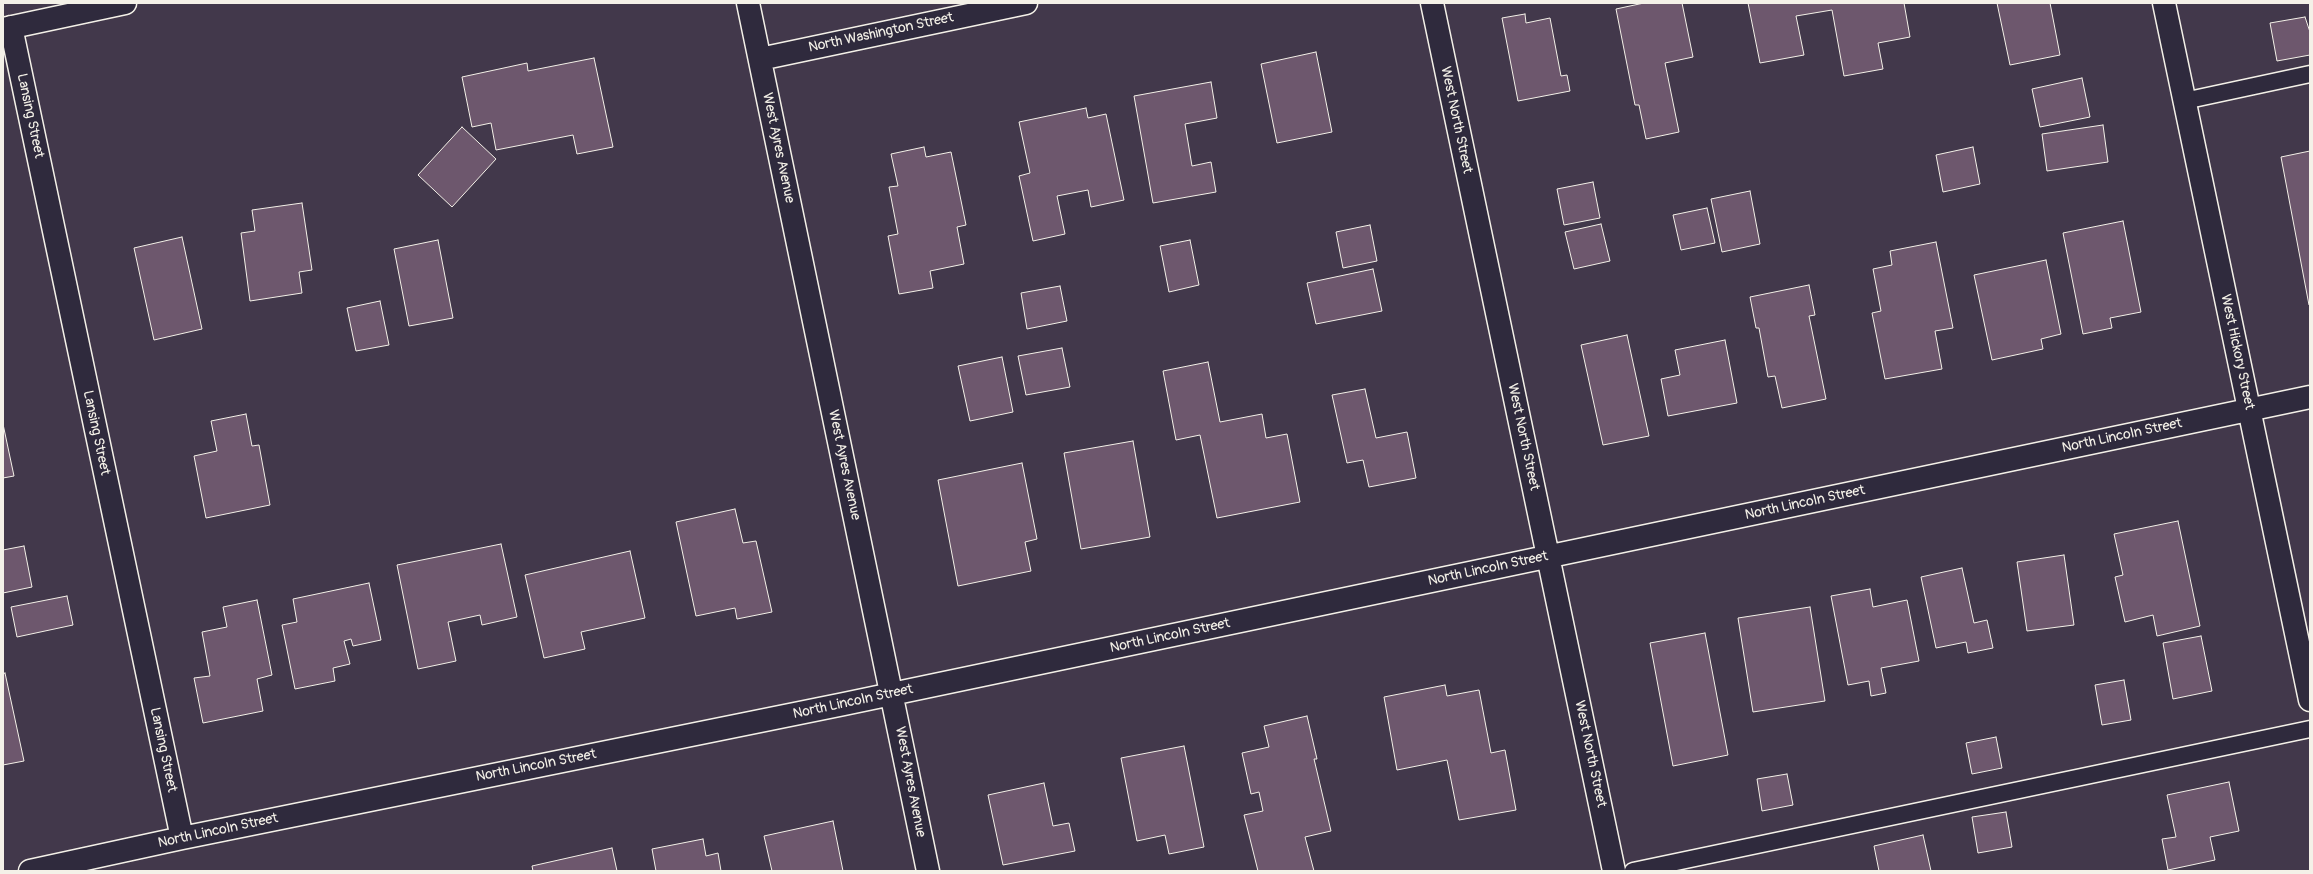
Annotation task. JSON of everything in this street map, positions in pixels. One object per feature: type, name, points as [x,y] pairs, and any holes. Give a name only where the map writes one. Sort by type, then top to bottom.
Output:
[{"type":"street","points":[[7,28],[125,3]]},
{"type":"street","name":"West Ayres Avenue","points":[[748,3],[928,871]]},
{"type":"street","name":"North Washington Street","points":[[760,59],[1026,3]]},
{"type":"street","name":"West North Street","points":[[1432,3],[1614,871]]},
{"type":"street","name":"West Hickory Street","points":[[2164,3],[2310,700]]},
{"type":"street","name":"Lansing Street","points":[[7,28],[182,838]]},
{"type":"street","name":"North Lincoln Street","points":[[30,871],[182,838],[892,694],[2310,397]]},
{"type":"lane","points":[[2184,102],[2310,74]]},
{"type":"lane","points":[[1633,871],[2310,729]]},
{"type":"building","points":[[1644,3],[1682,3],[1693,57],[1665,63],[1679,132],[1646,139],[1639,105],[1635,105],[1616,9]]},
{"type":"building","points":[[1748,3],[1904,3],[1910,37],[1878,43],[1883,69],[1844,76],[1832,10],[1796,16],[1804,55],[1760,63]]},
{"type":"building","points":[[1997,3],[2050,3],[2060,55],[2010,65]]},
{"type":"building","points":[[1525,14],[1526,23],[1550,18],[1561,76],[1567,75],[1570,91],[1518,101],[1502,18]]},
{"type":"building","points":[[2305,17],[2310,32],[2310,55],[2277,61],[2270,23]]},
{"type":"building","points":[[1316,52],[1332,132],[1277,143],[1261,64]]},
{"type":"building","points":[[594,58],[613,147],[577,154],[573,135],[496,150],[491,123],[472,127],[462,77],[527,63],[528,71]]},
{"type":"building","points":[[2082,78],[2090,117],[2040,127],[2032,89]]},
{"type":"building","points":[[1211,82],[1217,118],[1185,124],[1192,166],[1211,162],[1216,192],[1153,203],[1134,96]]},
{"type":"building","points":[[1086,108],[1088,118],[1106,114],[1124,200],[1091,207],[1088,190],[1057,196],[1065,234],[1033,241],[1019,176],[1030,173],[1019,122]]},
{"type":"building","points":[[2103,125],[2108,162],[2047,171],[2042,134]]},
{"type":"building","points":[[462,127],[496,159],[452,207],[418,175]]},
{"type":"building","points":[[924,147],[926,157],[951,152],[966,225],[957,227],[964,264],[930,271],[933,288],[899,294],[888,236],[898,234],[889,187],[898,186],[891,154]]},
{"type":"building","points":[[1973,147],[1980,184],[1943,192],[1936,155]]},
{"type":"building","points":[[2310,151],[2310,305],[2309,305],[2281,157]]},
{"type":"building","points":[[1593,182],[1600,218],[1564,225],[1557,189]]},
{"type":"building","points":[[1750,191],[1760,244],[1722,252],[1711,199]]},
{"type":"building","points":[[302,203],[312,270],[299,272],[302,293],[250,301],[241,233],[255,231],[252,210]]},
{"type":"building","points":[[1707,208],[1715,243],[1681,250],[1673,215]]},
{"type":"building","points":[[2123,221],[2141,312],[2110,318],[2112,328],[2083,334],[2063,233]]},
{"type":"building","points":[[1601,224],[1610,261],[1574,269],[1565,232]]},
{"type":"building","points":[[1370,225],[1377,261],[1343,268],[1336,232]]},
{"type":"building","points":[[182,237],[202,329],[154,340],[134,248]]},
{"type":"building","points":[[438,240],[453,318],[409,326],[394,249]]},
{"type":"building","points":[[1190,240],[1199,285],[1169,292],[1160,246]]},
{"type":"building","points":[[1936,242],[1953,328],[1935,331],[1942,369],[1885,379],[1872,313],[1881,311],[1873,269],[1892,265],[1890,251]]},
{"type":"building","points":[[2046,260],[2061,334],[2041,339],[2043,349],[1992,360],[1974,275]]},
{"type":"building","points":[[1373,269],[1382,311],[1316,324],[1307,283]]},
{"type":"building","points":[[1809,285],[1815,315],[1809,316],[1826,399],[1782,408],[1775,376],[1768,377],[1759,328],[1756,328],[1750,297]]},
{"type":"building","points":[[1060,286],[1067,321],[1027,329],[1021,293]]},
{"type":"building","points":[[380,301],[389,345],[356,351],[347,308]]},
{"type":"building","points":[[1627,335],[1649,436],[1603,445],[1581,345]]},
{"type":"building","points":[[1725,340],[1737,403],[1668,416],[1661,379],[1680,375],[1675,350]]},
{"type":"building","points":[[1062,348],[1070,387],[1026,395],[1018,356]]},
{"type":"building","points":[[1002,357],[1013,412],[970,421],[958,366]]},
{"type":"building","points":[[1208,362],[1220,422],[1262,414],[1266,438],[1287,434],[1300,502],[1217,518],[1200,435],[1176,440],[1163,371]]},
{"type":"building","points":[[1365,389],[1376,438],[1407,432],[1416,478],[1369,487],[1363,460],[1347,463],[1332,395]]},
{"type":"building","points":[[246,414],[252,446],[259,445],[270,505],[206,518],[194,456],[217,451],[211,421]]},
{"type":"building","points":[[3,424],[14,476],[3,478]]},
{"type":"building","points":[[1133,441],[1150,537],[1081,549],[1064,453]]},
{"type":"building","points":[[1022,463],[1037,539],[1025,542],[1031,571],[958,586],[938,480]]},
{"type":"building","points":[[735,509],[743,543],[756,541],[772,612],[737,619],[735,608],[696,616],[676,522]]},
{"type":"building","points":[[2178,521],[2200,626],[2157,636],[2153,615],[2125,622],[2115,577],[2123,575],[2114,534]]},
{"type":"building","points":[[501,544],[517,617],[482,625],[480,615],[448,622],[456,661],[418,669],[397,565]]},
{"type":"building","points":[[24,546],[32,587],[3,593],[3,550]]},
{"type":"building","points":[[630,551],[645,618],[581,632],[585,649],[544,658],[525,575]]},
{"type":"building","points":[[2064,555],[2074,625],[2027,631],[2017,562]]},
{"type":"building","points":[[1962,568],[1974,623],[1987,620],[1993,648],[1968,653],[1966,642],[1936,648],[1921,577]]},
{"type":"building","points":[[369,583],[381,640],[353,646],[351,639],[344,641],[350,664],[333,668],[335,681],[295,689],[282,625],[297,622],[293,599]]},
{"type":"building","points":[[1870,589],[1873,607],[1907,600],[1919,661],[1881,668],[1886,693],[1871,696],[1869,681],[1848,685],[1831,596]]},
{"type":"building","points":[[67,596],[73,625],[17,637],[11,607]]},
{"type":"building","points":[[257,600],[272,675],[257,679],[263,711],[203,723],[194,678],[210,676],[202,632],[227,627],[223,607]]},
{"type":"building","points":[[1810,607],[1825,701],[1753,712],[1738,618]]},
{"type":"building","points":[[1705,633],[1728,755],[1673,766],[1650,643]]},
{"type":"building","points":[[2201,636],[2212,691],[2173,699],[2163,643]]},
{"type":"building","points":[[5,673],[24,761],[3,765],[3,674]]},
{"type":"building","points":[[2124,680],[2131,720],[2102,725],[2095,685]]},
{"type":"building","points":[[1445,685],[1447,696],[1479,690],[1491,753],[1505,750],[1516,810],[1459,820],[1447,760],[1397,770],[1384,697]]},
{"type":"building","points":[[1307,716],[1317,759],[1314,759],[1331,831],[1305,837],[1314,871],[1258,871],[1244,815],[1263,811],[1259,792],[1251,794],[1242,753],[1269,747],[1264,726]]},
{"type":"building","points":[[1996,737],[2002,768],[1972,774],[1966,743]]},
{"type":"building","points":[[1184,746],[1204,847],[1169,854],[1165,835],[1137,841],[1121,758]]},
{"type":"building","points":[[1787,774],[1793,805],[1762,811],[1757,779]]},
{"type":"building","points":[[2229,782],[2239,831],[2210,837],[2215,860],[2168,870],[2162,839],[2176,837],[2167,795]]},
{"type":"building","points":[[1044,783],[1053,826],[1069,823],[1075,851],[1003,865],[988,795]]},
{"type":"building","points":[[2006,812],[2012,847],[1978,853],[1972,817]]},
{"type":"building","points":[[833,821],[843,871],[772,871],[764,836]]},
{"type":"building","points":[[1923,835],[1931,871],[1879,871],[1874,846]]},
{"type":"building","points":[[703,839],[706,856],[718,853],[721,871],[656,871],[652,849]]},
{"type":"building","points":[[612,848],[617,871],[533,871],[532,866]]}]
